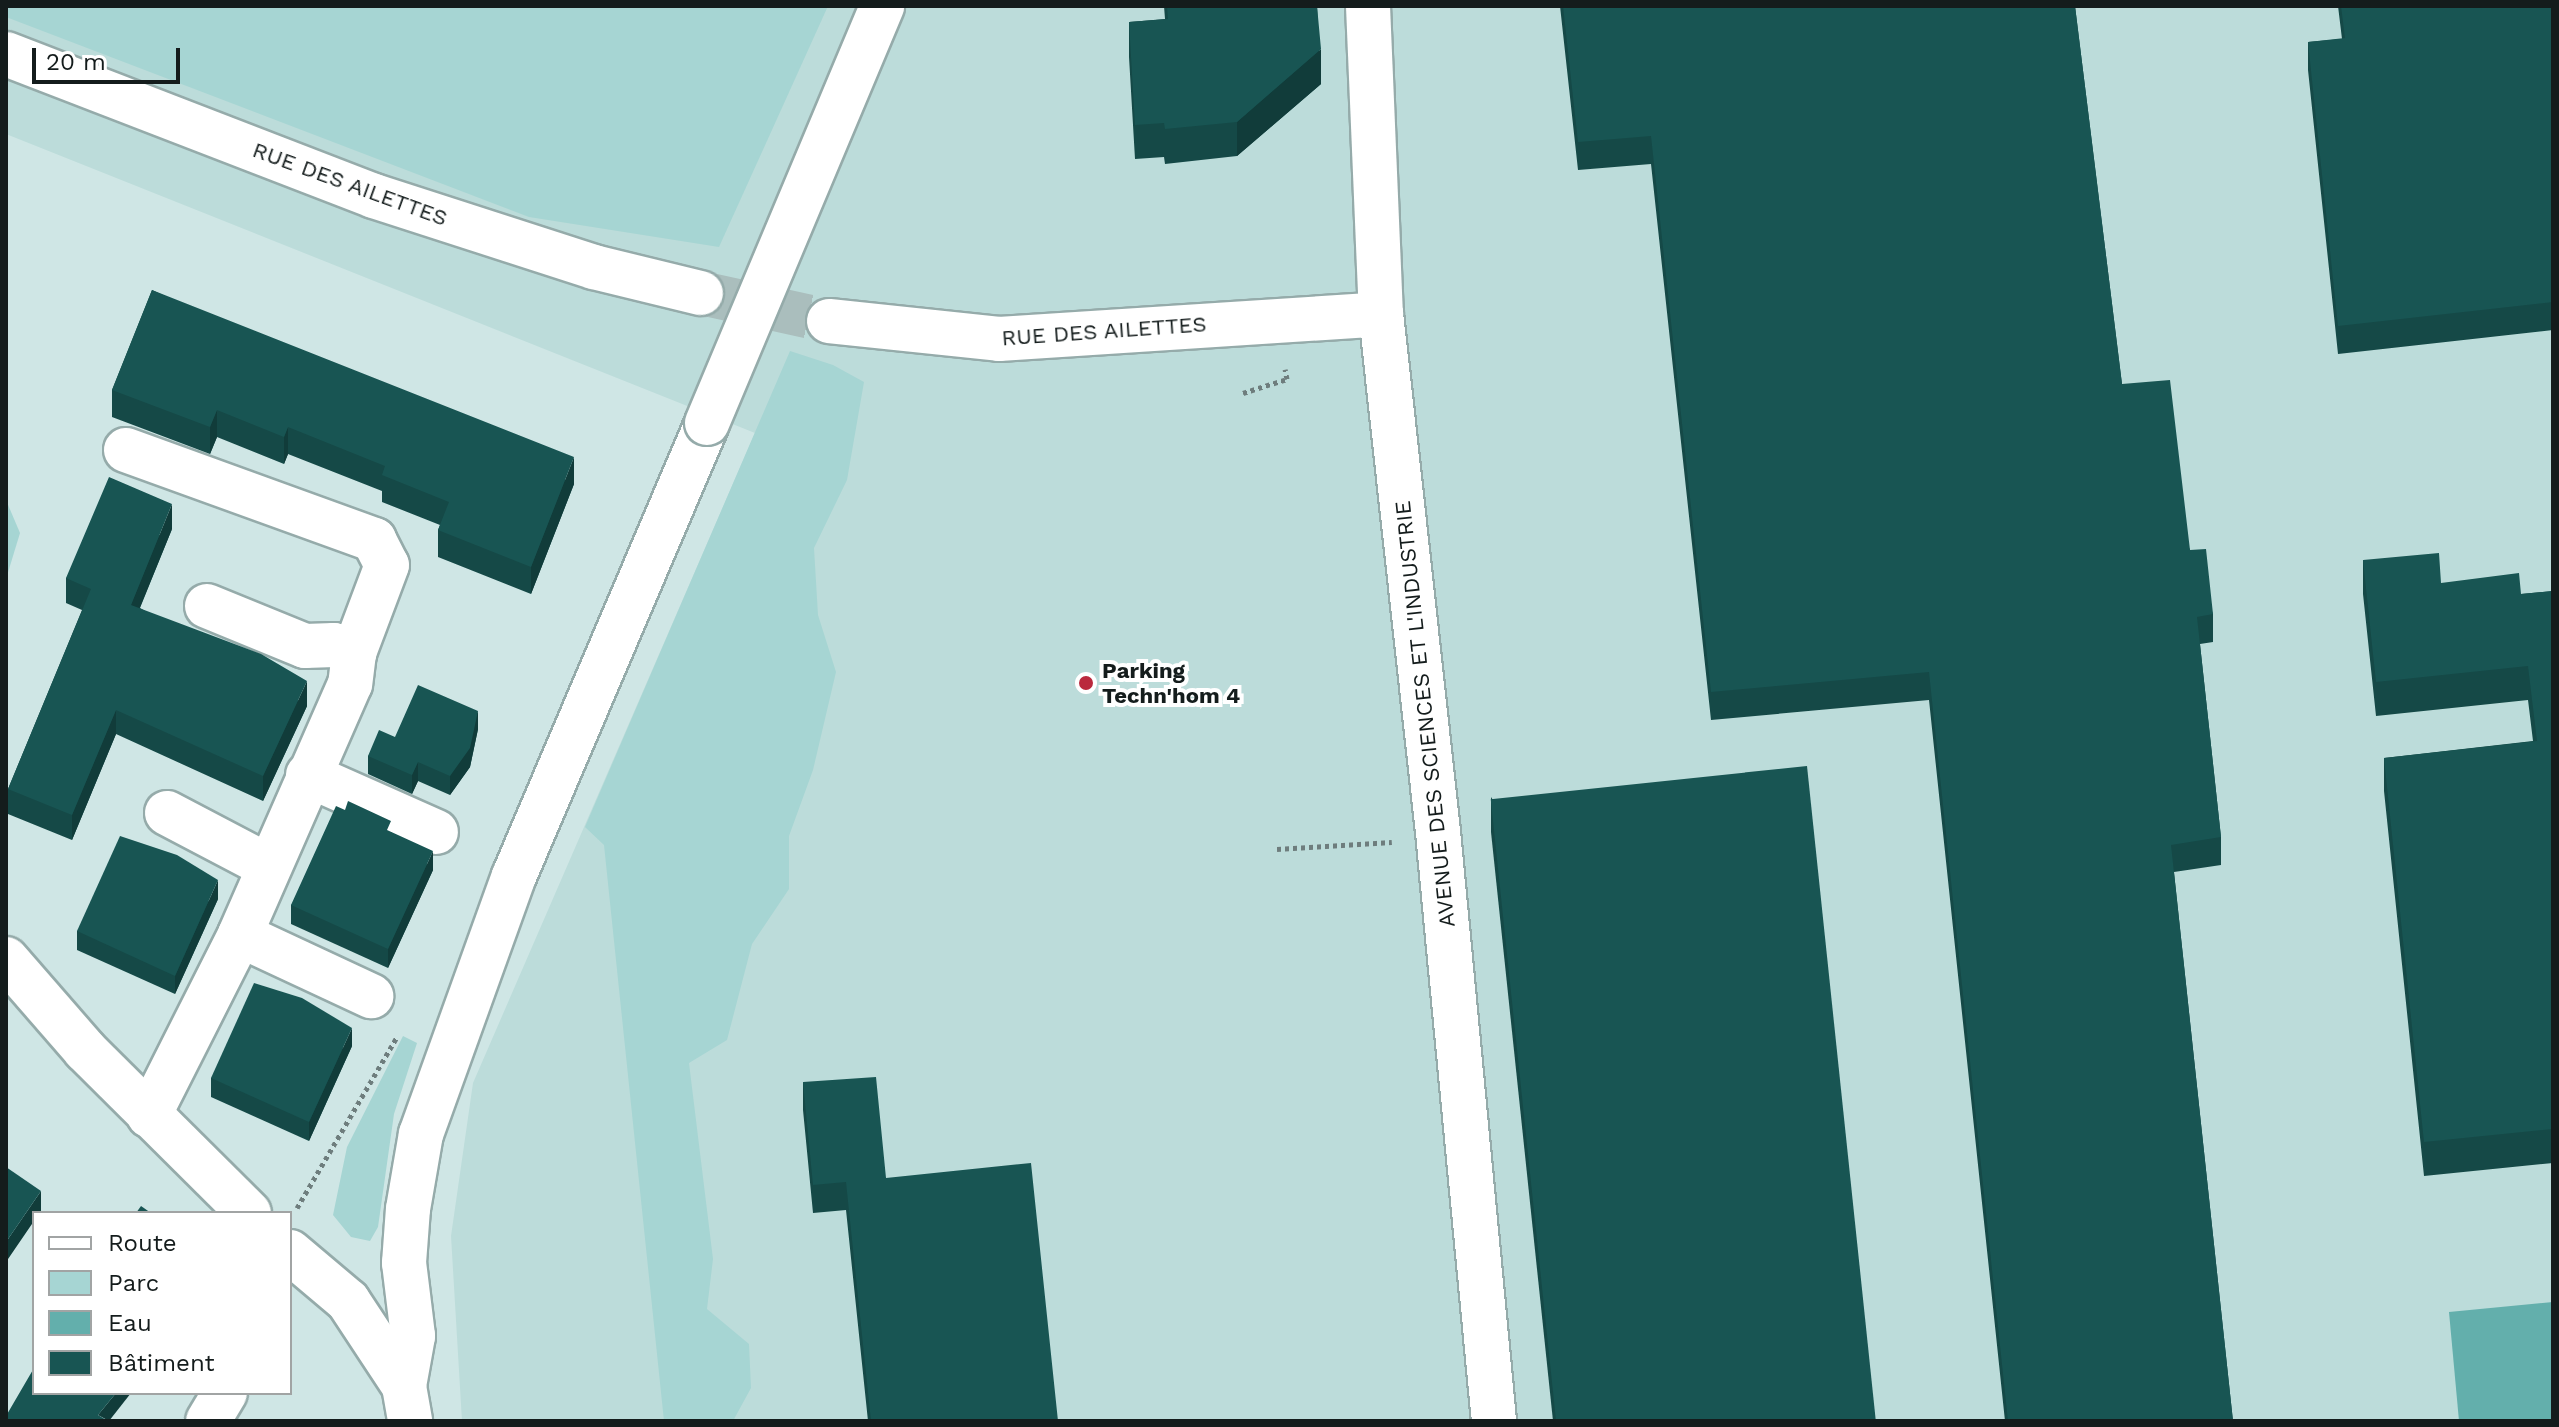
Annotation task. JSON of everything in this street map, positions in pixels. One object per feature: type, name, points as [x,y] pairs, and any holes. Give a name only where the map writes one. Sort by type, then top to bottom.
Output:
[{"type":"street","points":[[407,1403],[413,1336],[404,1263],[408,1209],[421,1134],[514,876],[882,6]]},
{"type":"street","name":"AVENUE DES SCIENCES ET L'INDUSTRIE","points":[[1368,6],[1381,314],[1437,816],[1494,1421]]},
{"type":"street","name":"RUE DES AILETTES","points":[[6,54],[374,196],[594,267],[701,293]]},
{"type":"street","name":"RUE DES AILETTES","points":[[829,321],[999,339],[1381,314]]},
{"type":"street","points":[[126,450],[374,540],[387,565],[354,653],[350,684],[240,935],[149,1115]]},
{"type":"street","points":[[207,606],[305,646],[334,645],[354,653]]},
{"type":"street","points":[[308,775],[436,832]]},
{"type":"street","points":[[167,813],[268,866]]},
{"type":"street","points":[[240,935],[371,996]]},
{"type":"street","points":[[6,959],[149,1115],[247,1211]]},
{"type":"street","points":[[292,1254],[348,1301],[407,1403]]},
{"type":"street","points":[[208,1421],[224,1395]]},
{"type":"path","points":[[1243,393],[1287,379],[1284,363]]},
{"type":"path","points":[[1277,849],[1402,841]]},
{"type":"shaded area","points":[[6,6],[2553,6],[2553,1421],[462,1421],[451,1236],[473,1083],[755,433],[6,134]]},
{"type":"green space","points":[[6,6],[828,6],[719,247],[529,217],[6,17]]},
{"type":"green space","points":[[790,351],[833,365],[864,382],[847,480],[814,548],[818,615],[836,672],[813,770],[789,836],[789,889],[752,944],[727,1040],[689,1063],[713,1259],[707,1309],[749,1344],[751,1388],[733,1421],[664,1421],[604,845],[585,827]]},
{"type":"green space","points":[[6,500],[20,533],[6,579]]},
{"type":"green space","points":[[403,1036],[417,1043],[394,1114],[378,1227],[370,1241],[351,1237],[333,1215],[347,1147]]},
{"type":"water","points":[[2553,1302],[2553,1421],[2459,1421],[2449,1312]]},
{"type":"building","points":[[1167,6],[1317,6],[1321,49],[1237,122],[1165,129],[1164,123],[1135,125],[1129,22],[1168,19]]},
{"type":"building","points":[[1563,6],[2075,6],[2122,384],[2170,380],[2190,550],[2206,549],[2213,614],[2197,617],[2221,837],[2171,845],[2233,1421],[2008,1421],[1929,672],[1711,692],[1651,136],[1578,142]]},
{"type":"building","points":[[2341,6],[2553,6],[2553,302],[2338,326],[2308,42],[2345,38]]},
{"type":"building","points":[[152,290],[574,457],[531,567],[438,530],[449,502],[382,475],[385,466],[288,427],[284,437],[217,410],[210,427],[112,390]]},
{"type":"building","points":[[109,477],[172,504],[131,605],[261,654],[307,681],[263,776],[116,710],[72,815],[8,789],[91,589],[66,578]]},
{"type":"building","points":[[2439,553],[2441,583],[2519,573],[2521,594],[2553,591],[2553,1129],[2424,1142],[2384,758],[2537,741],[2528,666],[2376,682],[2363,560]]},
{"type":"building","points":[[418,685],[478,711],[470,748],[450,776],[418,762],[412,775],[368,756],[379,730],[395,737]]},
{"type":"building","points":[[1807,766],[1876,1420],[1556,1421],[1491,799]]},
{"type":"building","points":[[348,801],[391,821],[387,830],[433,851],[388,949],[291,905],[336,806],[345,810]]},
{"type":"building","points":[[120,836],[177,855],[218,880],[175,976],[77,931]]},
{"type":"building","points":[[254,983],[302,998],[352,1028],[309,1122],[211,1078]]},
{"type":"building","points":[[876,1077],[886,1178],[1031,1163],[1058,1421],[871,1421],[846,1182],[813,1185],[803,1082]]},
{"type":"building","points":[[6,1167],[41,1191],[6,1242]]},
{"type":"building","points":[[32,1371],[32,1395],[114,1395],[98,1415],[108,1421],[6,1421]]},
{"type":"tunnel","points":[[701,293],[829,321]]},
{"type":"place","name":"Parking Techn'hom 4","points":[[1086,683]]}]
